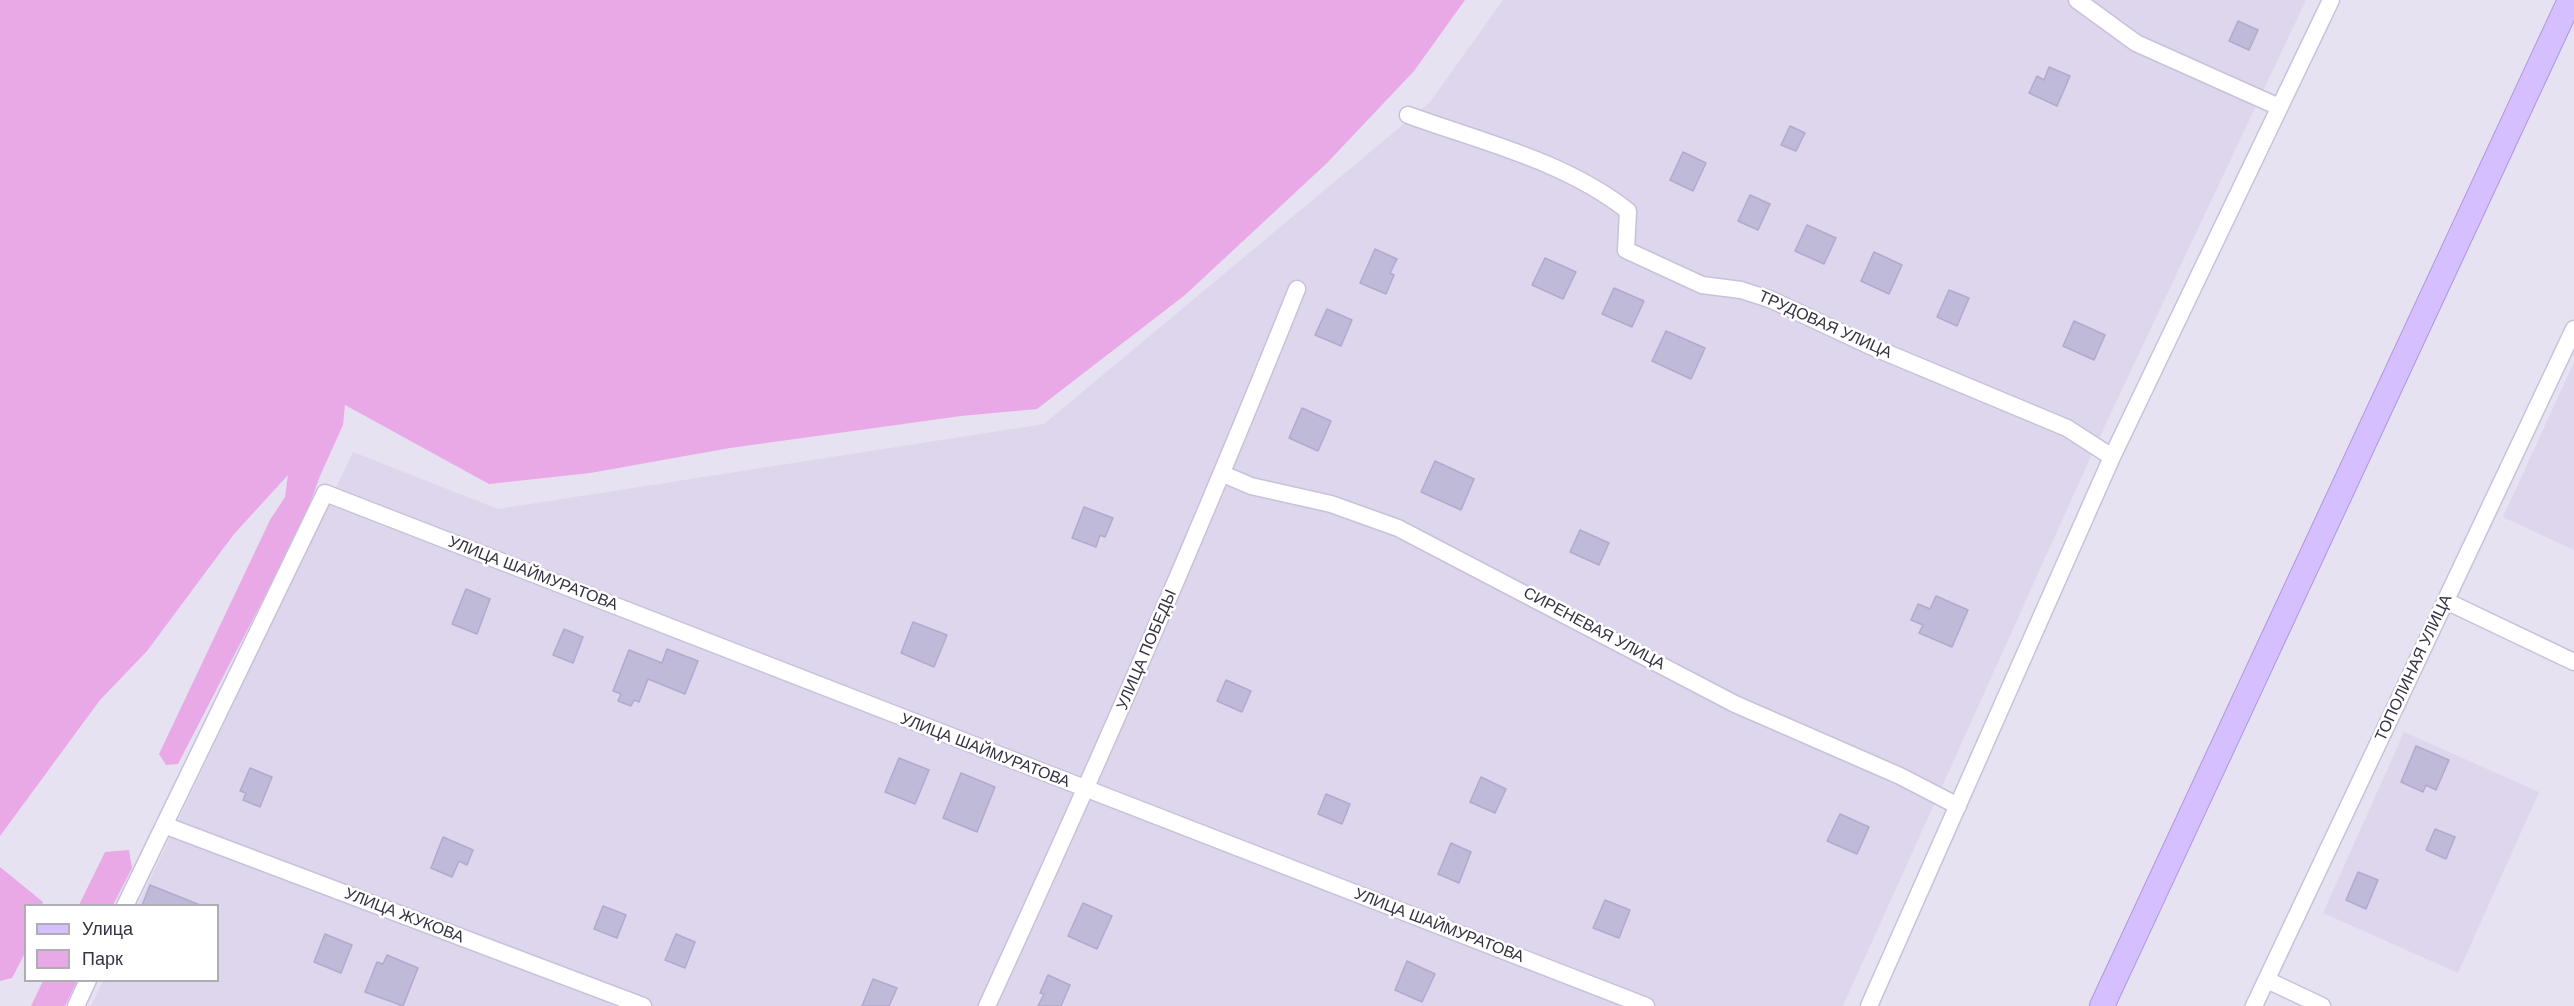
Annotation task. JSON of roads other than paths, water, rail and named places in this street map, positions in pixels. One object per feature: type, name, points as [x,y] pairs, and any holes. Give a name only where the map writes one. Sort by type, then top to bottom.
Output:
[{"type":"main road","points":[[2102,1006],[2570,0]]},
{"type":"street","points":[[2077,0],[2136,43],[2279,107]]},
{"type":"street","points":[[1869,1006],[2112,457],[2331,0]]},
{"type":"street","name":"ТРУДОВАЯ УЛИЦА","points":[[1408,115],[1568,172],[1605,192],[1628,210],[1626,250],[1702,285],[1741,290],[1772,300],[1868,345],[2067,428],[2112,457]]},
{"type":"street","name":"УЛИЦА ПОБЕДЫ","points":[[987,1006],[1086,790],[1223,474],[1297,289]]},
{"type":"street","name":"ТОПОЛИНАЯ УЛИЦА","points":[[2254,1006],[2574,329]]},
{"type":"street","name":"СИРЕНЕВАЯ УЛИЦА","points":[[1223,474],[1251,486],[1331,504],[1398,528],[1735,704],[1900,776],[1958,806]]},
{"type":"street","name":"УЛИЦА ШАЙМУРАТОВА","points":[[164,825],[326,493],[1646,1006]]},
{"type":"street","points":[[2446,601],[2574,662]]},
{"type":"street","points":[[125,904],[164,825]]},
{"type":"street","name":"УЛИЦА ЖУКОВА","points":[[164,825],[643,1006]]},
{"type":"street","points":[[2267,980],[2322,1006]]},
{"type":"street","points":[[76,1006],[88,982]]}]
